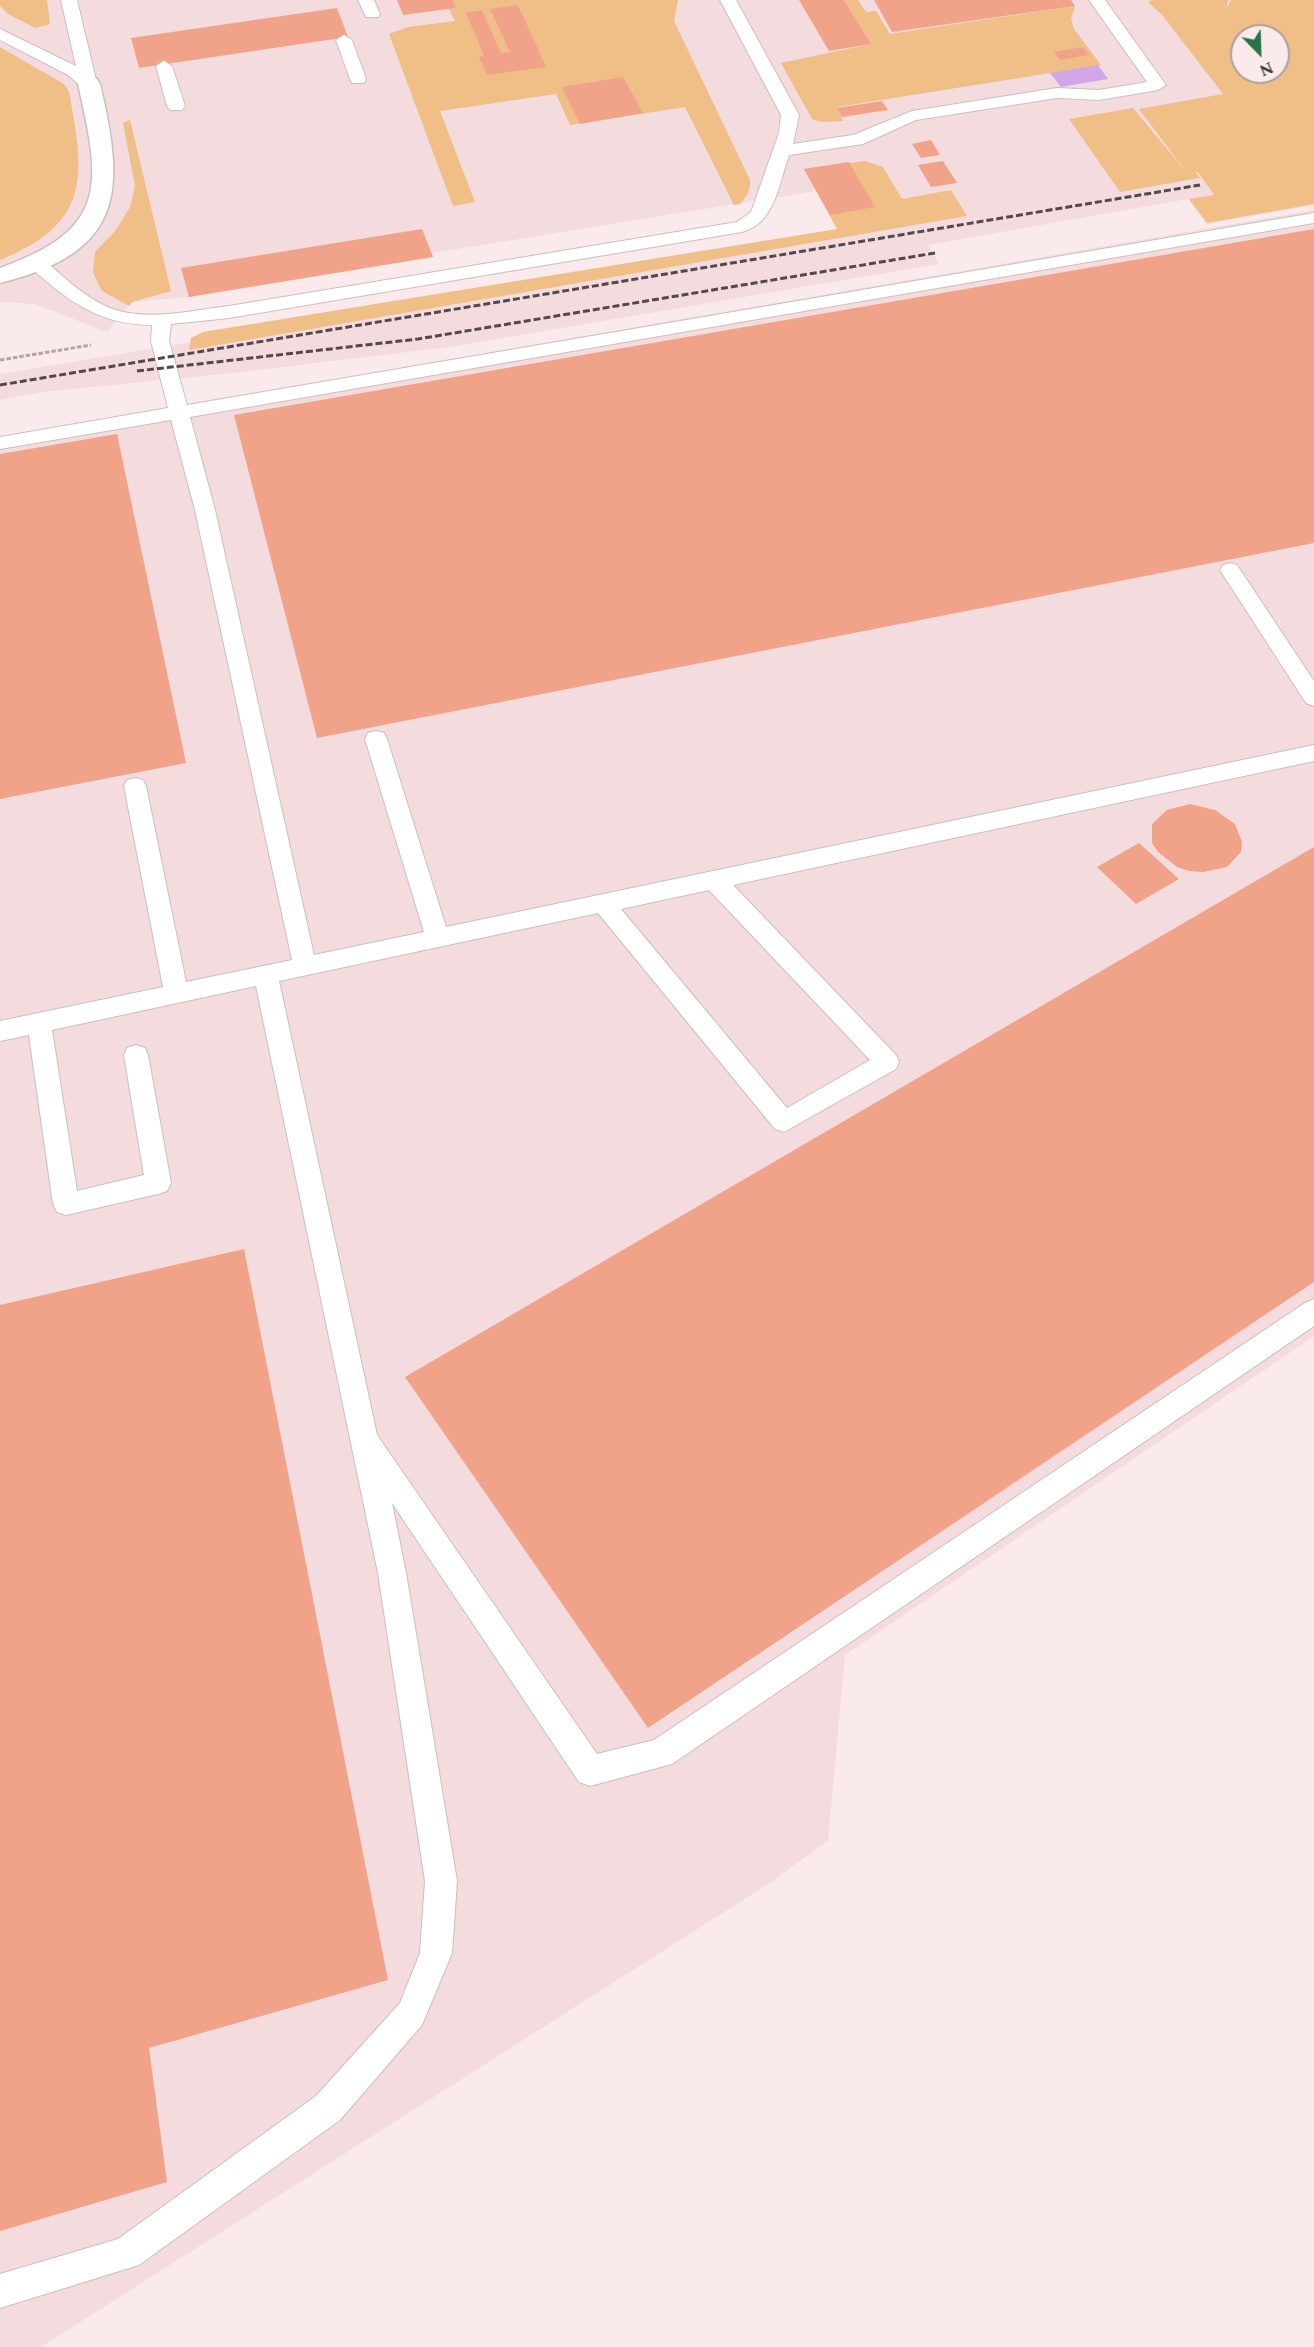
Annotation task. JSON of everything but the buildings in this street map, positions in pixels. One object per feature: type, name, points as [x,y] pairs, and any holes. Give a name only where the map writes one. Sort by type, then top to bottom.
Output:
[{"type":"street","points":[[0,276],[37,264],[59,251],[83,232],[93,219],[102,197],[105,157],[89,84]]},
{"type":"lane","points":[[69,0],[89,84]]},
{"type":"lane","points":[[37,264],[74,293],[120,317],[162,319],[229,312],[728,231],[754,220],[760,213],[788,133],[790,115],[728,0]]},
{"type":"lane","points":[[780,151],[858,140],[912,116],[1057,93],[1099,95],[1158,85],[1097,0]]},
{"type":"lane","points":[[0,34],[74,71],[89,84]]},
{"type":"lane","points":[[344,40],[358,79]]},
{"type":"lane","points":[[164,66],[176,106]]},
{"type":"lane","points":[[0,443],[1314,218]]},
{"type":"lane","points":[[162,319],[160,341],[181,412],[305,966]]},
{"type":"lane","points":[[1230,570],[1314,698]]},
{"type":"lane","points":[[376,739],[438,939]]},
{"type":"lane","points":[[0,1031],[1314,753]]},
{"type":"lane","points":[[135,786],[176,994]]},
{"type":"lane","points":[[603,903],[784,1122],[887,1062],[715,881]]},
{"type":"lane","points":[[0,2291],[128,2253],[328,2108],[411,2014],[436,1953],[441,1881],[392,1573],[266,974]]},
{"type":"lane","points":[[39,1023],[66,1204],[158,1183],[136,1055]]},
{"type":"lane","points":[[364,1439],[590,1771],[661,1753],[1314,1311]]},
{"type":"path","points":[[0,360],[91,345]]},
{"type":"shaded area","points":[[0,0],[1314,0],[1314,205],[1207,224],[1188,199],[928,245],[939,264],[449,347],[233,373],[42,392],[0,400],[0,374],[883,227],[836,225],[816,191],[432,253],[433,257],[189,297],[132,302],[107,332],[35,304],[0,302]]},
{"type":"shaded area","points":[[0,0],[47,0],[50,24],[35,28],[8,14],[0,6]]},
{"type":"shaded area","points":[[453,0],[678,0],[674,21],[750,180],[745,198],[740,204],[734,205],[685,107],[570,125],[556,94],[440,111],[475,202],[453,206],[389,34],[408,27],[455,21],[449,9],[456,8]]},
{"type":"shaded area","points":[[844,0],[858,0],[866,12],[876,11],[890,34],[1075,6],[1071,19],[1074,29],[1101,65],[837,107],[843,121],[821,122],[812,119],[781,63],[871,44]]},
{"type":"shaded area","points":[[1153,0],[1228,0],[1226,9],[1231,0],[1314,0],[1314,204],[1207,223],[1189,199],[1214,195],[1198,172],[1196,173],[1200,178],[1120,192],[1069,119],[1133,108],[1187,173],[1139,109],[1223,94],[1163,16],[1148,2]]},
{"type":"shaded area","points":[[0,47],[64,84],[69,92],[78,149],[78,173],[75,194],[66,213],[51,230],[30,246],[0,260]]},
{"type":"shaded area","points":[[1098,65],[1108,79],[1061,87],[1050,73]]},
{"type":"shaded area","points":[[130,120],[171,291],[132,302],[129,306],[102,291],[93,273],[95,252],[116,230],[130,207],[135,186],[123,123]]},
{"type":"shaded area","points":[[865,161],[883,167],[902,199],[951,190],[967,216],[189,350],[191,338],[203,332],[837,229],[804,169]]},
{"type":"shaded area","points":[[1314,210],[1314,1336],[845,1655],[828,1841],[765,1886],[41,2347],[0,2347],[0,437]]},
{"type":"railway","points":[[0,385],[1200,185]]},
{"type":"railway","points":[[137,371],[418,339],[935,253]]}]
